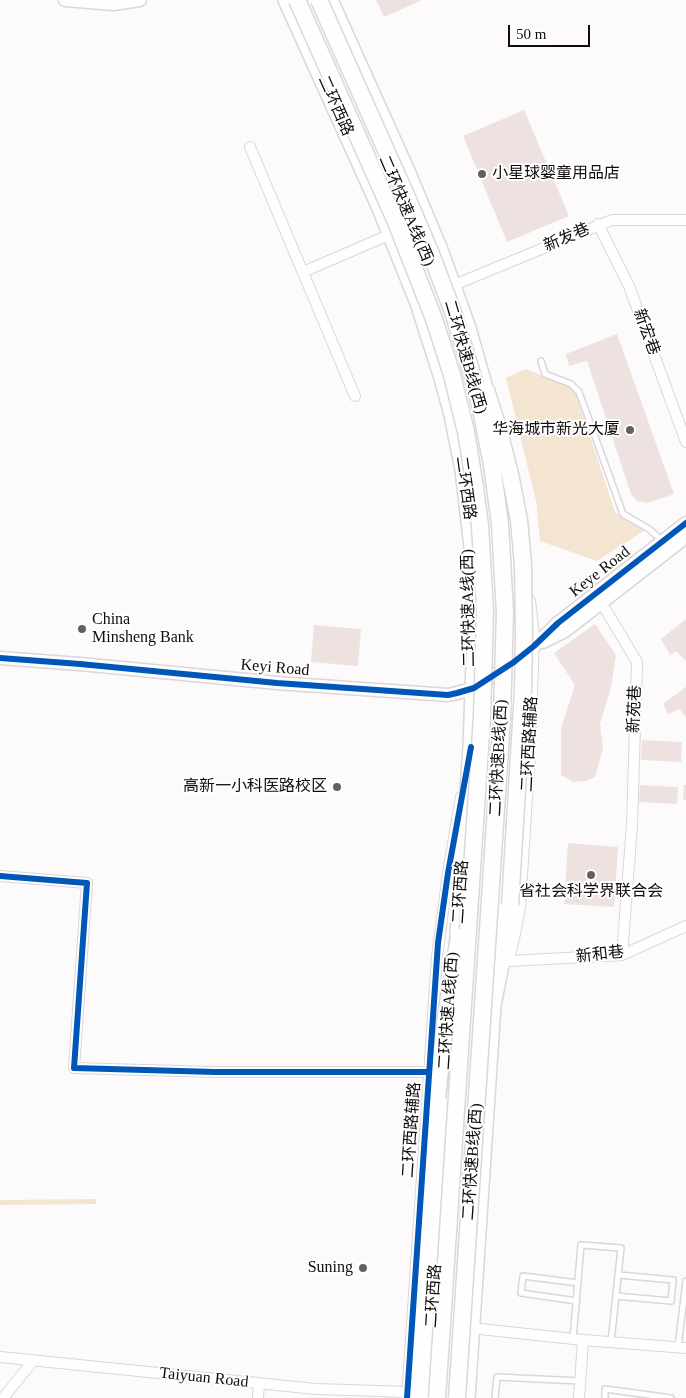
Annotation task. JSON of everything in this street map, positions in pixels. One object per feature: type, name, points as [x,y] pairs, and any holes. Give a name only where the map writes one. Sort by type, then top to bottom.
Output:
[{"type":"highway","name":"二环快速A线(西)","points":[[297,0],[356,130],[412,261],[434,318],[466,432],[478,506],[484,597],[483,698],[437,1398]]},
{"type":"highway","name":"二环快速B线(西)","points":[[319,0],[406,195],[436,267],[452,312],[476,389],[492,466],[502,545],[505,636],[501,741],[457,1398]]},
{"type":"highway","points":[[452,312],[480,375],[499,431],[515,496],[521,543],[524,611],[523,690],[510,905],[493,1003]]},
{"type":"highway","points":[[411,1396],[441,1056],[474,841]]},
{"type":"main road","name":"二环西路","points":[[286,0],[391,234],[418,303],[447,396],[468,508],[474,568],[474,688],[427,1398]]},
{"type":"main road","points":[[330,0],[407,171],[454,286],[480,367],[495,426],[505,483],[512,544],[514,662],[511,742],[467,1398]]},
{"type":"street","points":[[65,0],[114,4],[140,0]]},
{"type":"street","points":[[250,147],[355,396]]},
{"type":"street","name":"新发巷","points":[[454,286],[598,224],[612,220],[686,220]]},
{"type":"street","name":"新宏巷","points":[[598,224],[629,286],[683,424],[686,442]]},
{"type":"street","points":[[303,272],[391,234]]},
{"type":"street","name":"Keye Road","points":[[534,646],[558,622],[686,523]]},
{"type":"street","name":"Keye Road","points":[[534,646],[565,632],[686,537]]},
{"type":"street","name":"二环西路辅路","points":[[493,1003],[508,961],[520,906],[531,735],[534,627],[524,577],[512,544]]},
{"type":"street","name":"新苑巷","points":[[601,602],[637,662],[632,825],[622,955]]},
{"type":"street","name":"Keyi Road","points":[[0,658],[277,683],[448,694],[474,688],[514,662],[534,646]]},
{"type":"street","name":"二环西路辅路","points":[[411,1396],[437,957],[453,845],[471,747]]},
{"type":"street","points":[[0,876],[87,883],[74,1068],[224,1072],[429,1072]]},
{"type":"street","name":"新和巷","points":[[508,961],[622,955],[686,926]]},
{"type":"street","points":[[472,1328],[682,1348]]},
{"type":"street","points":[[578,1339],[579,1398]]},
{"type":"street","name":"Taiyuan Road","points":[[0,1358],[259,1383],[316,1393],[411,1396]]},
{"type":"street","points":[[4,1398],[33,1361]]},
{"type":"street","points":[[258,1398],[259,1383]]},
{"type":"lane","points":[[541,361],[545,374],[572,384],[579,392],[623,514],[649,529],[661,542]]},
{"type":"lane","points":[[578,1339],[577,1301],[581,1245],[622,1248],[611,1342]]},
{"type":"lane","points":[[616,1296],[671,1301],[673,1280],[618,1275]]},
{"type":"lane","points":[[577,1301],[521,1294],[523,1276],[578,1283]]},
{"type":"lane","points":[[682,1348],[686,1281]]},
{"type":"lane","points":[[495,1398],[497,1377],[580,1381]]},
{"type":"lane","points":[[605,1398],[605,1389],[671,1398]]},
{"type":"shaded area","points":[[526,369],[574,388],[615,512],[645,530],[597,561],[540,541],[536,501],[506,378]]},
{"type":"shaded area","points":[[96,1199],[96,1204],[0,1205],[0,1200]]},
{"type":"building","points":[[376,0],[422,0],[384,17]]},
{"type":"building","points":[[524,110],[569,216],[507,242],[463,136]]},
{"type":"building","name":"华海城市新光大厦","points":[[617,334],[674,494],[647,503],[637,501],[631,494],[587,361],[569,366],[566,354]]},
{"type":"building","points":[[686,619],[686,661],[676,651],[670,655],[661,639]]},
{"type":"building","points":[[595,624],[616,655],[611,687],[600,724],[603,749],[595,777],[585,781],[573,782],[561,775],[561,728],[575,685],[554,653]]},
{"type":"building","points":[[314,625],[361,629],[358,666],[311,662]]},
{"type":"building","points":[[686,687],[686,718],[680,709],[668,714],[663,704]]},
{"type":"building","points":[[642,740],[682,742],[681,762],[641,760]]},
{"type":"building","points":[[640,785],[678,787],[677,804],[639,802]]},
{"type":"building","points":[[684,785],[686,785],[686,800],[683,800]]},
{"type":"building","name":"省社会科学界联合会","points":[[568,843],[618,847],[614,907],[564,904]]},
{"type":"cycle path","points":[[0,658],[277,683],[448,695],[474,688],[514,662],[558,623],[686,523]]},
{"type":"cycle path","points":[[407,1398],[438,943],[448,873],[471,747]]},
{"type":"cycle path","points":[[0,876],[87,883],[74,1068],[215,1072],[429,1072]]},
{"type":"place","name":"小星球婴童用品店","points":[[482,174]]},
{"type":"place","name":"华海城市新光大厦","points":[[630,430]]},
{"type":"place","name":"China Minsheng Bank","points":[[82,629]]},
{"type":"place","name":"高新一小科医路校区","points":[[337,787]]},
{"type":"place","name":"省社会科学界联合会","points":[[591,875]]},
{"type":"place","name":"Suning","points":[[363,1268]]}]
